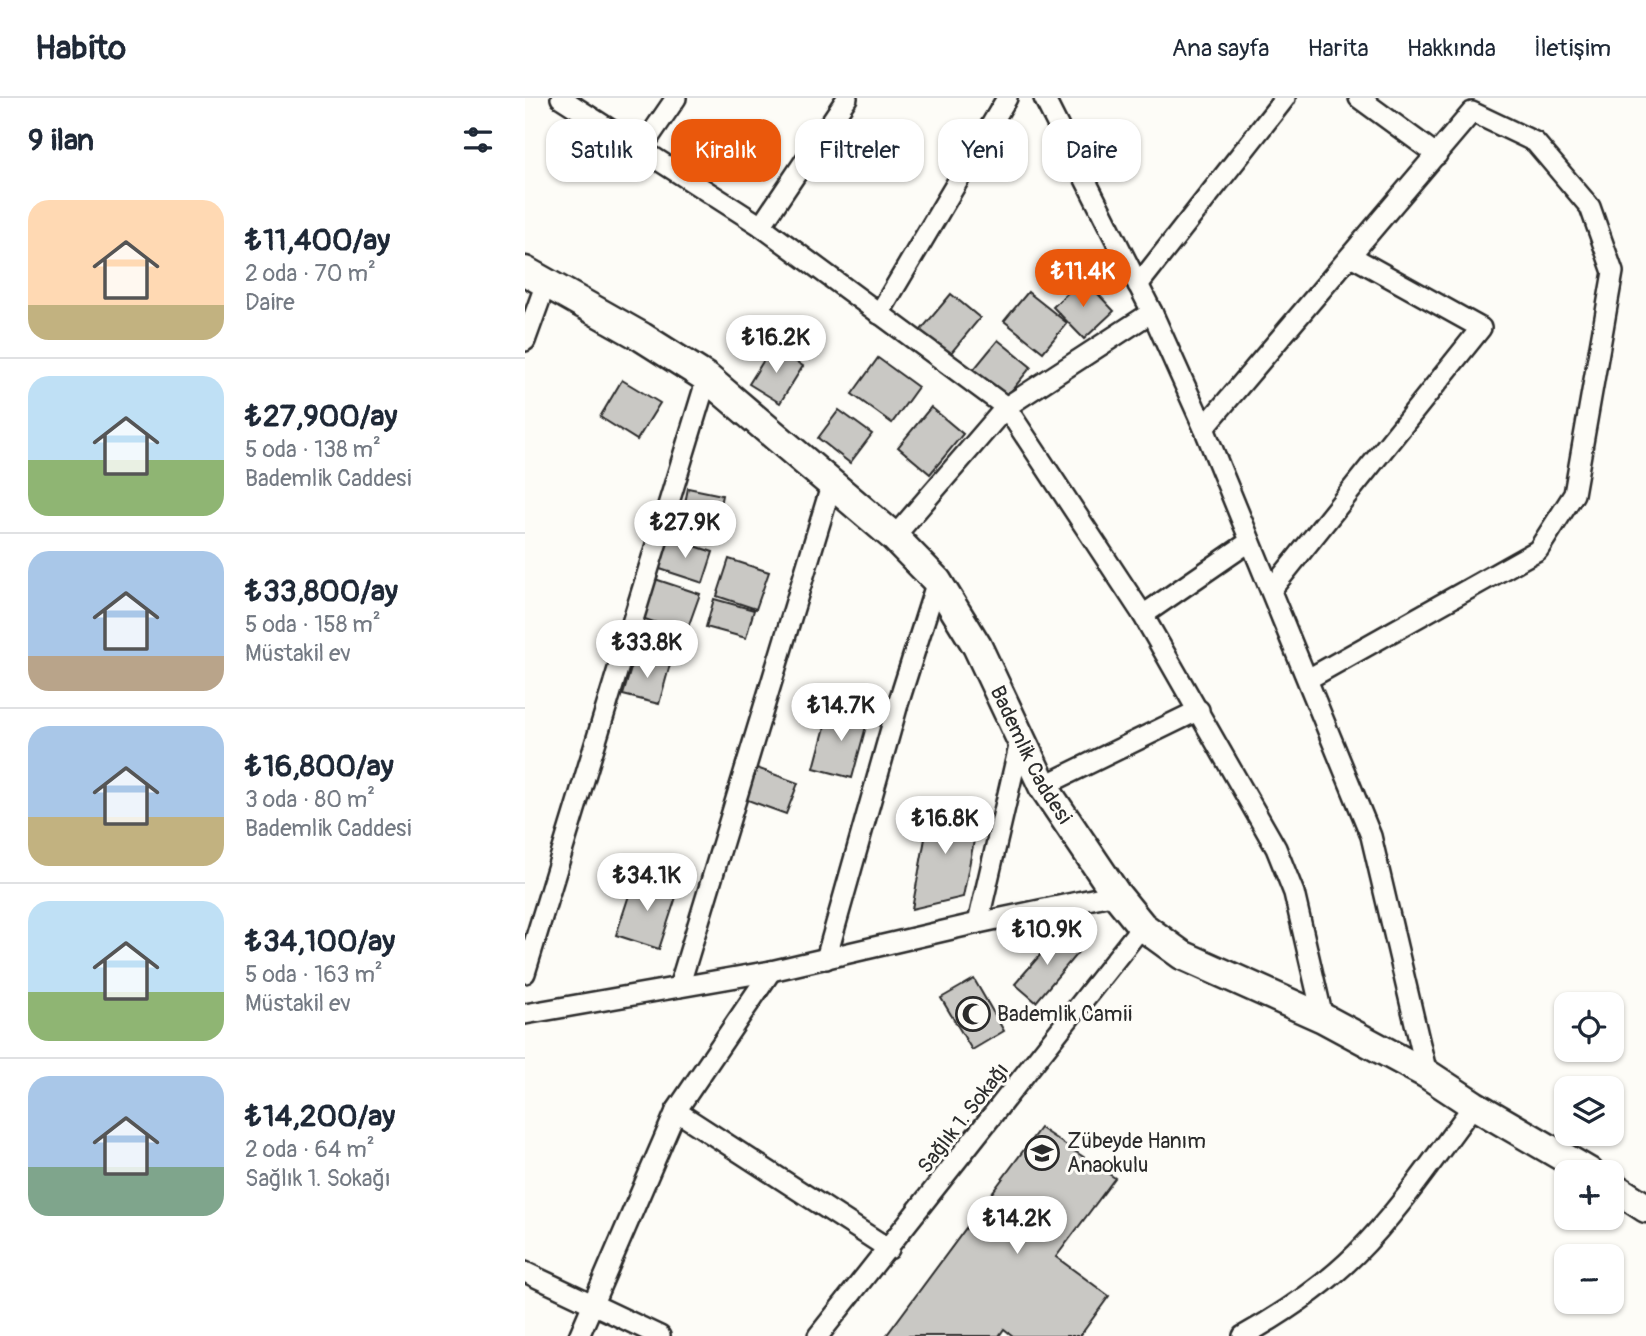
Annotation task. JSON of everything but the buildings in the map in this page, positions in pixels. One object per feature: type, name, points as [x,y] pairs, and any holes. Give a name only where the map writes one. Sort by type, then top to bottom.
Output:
[{"type":"street","points":[[561,98],[594,119]]},
{"type":"street","points":[[657,126],[676,98]]},
{"type":"street","points":[[761,226],[847,98]]},
{"type":"street","points":[[879,314],[1007,98]]},
{"type":"street","points":[[1044,98],[1152,312],[1205,428],[1249,542],[1371,836],[1427,1074]]},
{"type":"street","points":[[1138,285],[1285,98]]},
{"type":"street","points":[[1359,98],[1437,155]]},
{"type":"street","points":[[1205,428],[1472,112],[1535,142],[1590,207],[1613,272],[1574,494],[1538,550],[1308,679]]},
{"type":"street","points":[[657,159],[761,226],[1006,407],[1143,615],[1276,849],[1294,893],[1322,1018]]},
{"type":"street","points":[[1271,590],[1481,328],[1351,256]]},
{"type":"street","points":[[525,341],[535,277]]},
{"type":"street","name":"Bademlik Caddesi","points":[[535,277],[642,337],[707,378],[894,537],[937,581],[977,646],[1043,786],[1116,894],[1142,926],[1182,955],[1322,1018],[1427,1074],[1473,1105],[1567,1160]]},
{"type":"street","points":[[894,537],[1006,407],[1152,312]]},
{"type":"street","points":[[525,973],[707,378]]},
{"type":"street","points":[[679,987],[832,483]]},
{"type":"street","points":[[1143,615],[1249,542]]},
{"type":"street","points":[[826,959],[898,704],[937,581]]},
{"type":"street","points":[[1043,786],[1199,710]]},
{"type":"street","points":[[978,923],[1021,738]]},
{"type":"street","points":[[525,1014],[771,971],[1116,894]]},
{"type":"street","name":"Sağlık 1. Sokağı","points":[[818,1336],[1142,926]]},
{"type":"street","points":[[579,1336],[676,1111],[771,971]]},
{"type":"street","points":[[1243,1336],[1282,1314],[1357,1254],[1394,1210],[1473,1105]]},
{"type":"street","points":[[676,1111],[889,1249]]},
{"type":"street","points":[[1624,1194],[1646,1208]]},
{"type":"street","points":[[525,1272],[660,1336]]},
{"type":"place","name":"Bademlik Camii","points":[[973,1014]]},
{"type":"place","name":"Zübeyde Hanım Anaokulu","points":[[1042,1153]]}]
